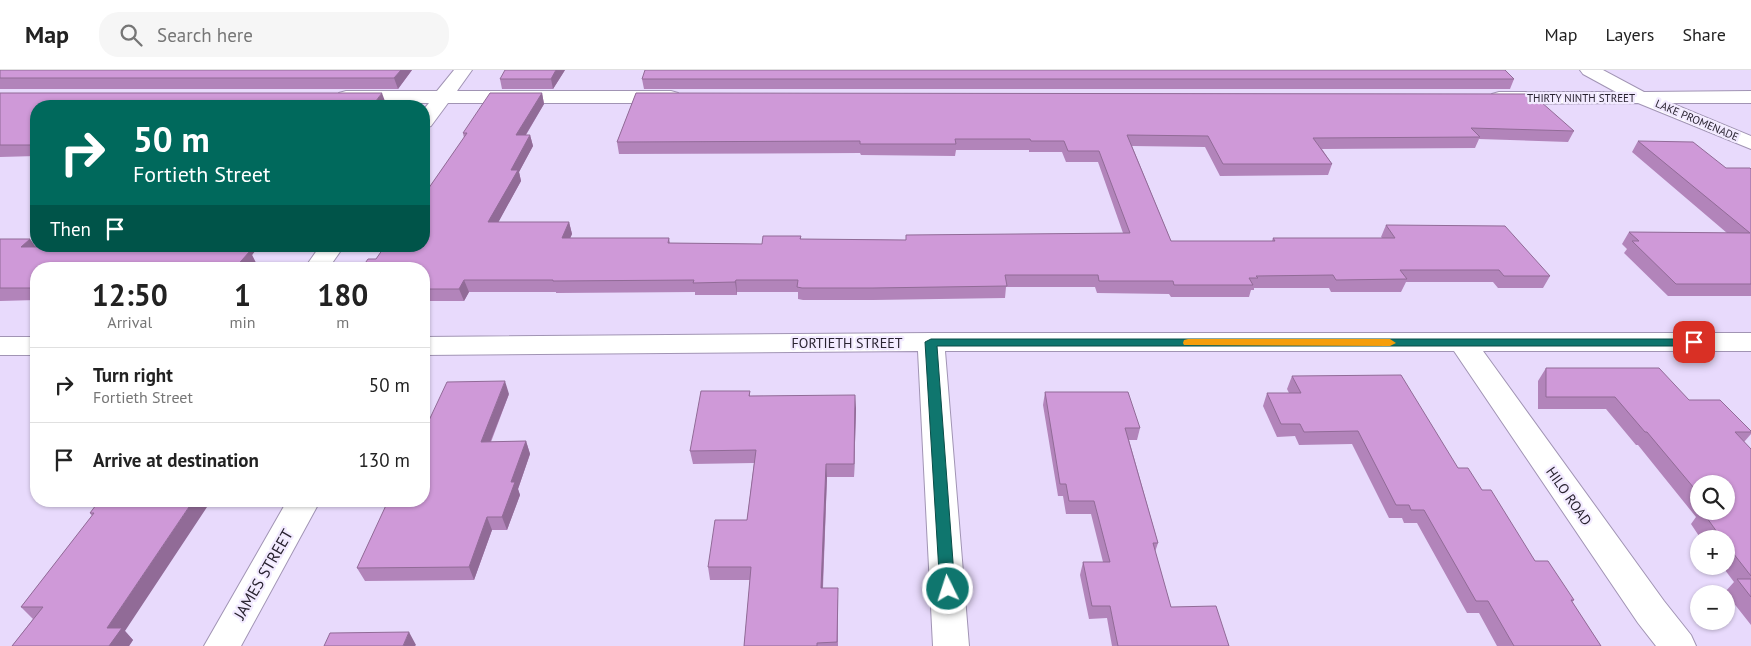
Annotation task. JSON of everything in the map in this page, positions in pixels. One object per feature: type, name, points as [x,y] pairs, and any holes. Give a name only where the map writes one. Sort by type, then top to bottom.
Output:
[{"type":"street","points":[[430,114],[463,70]]},
{"type":"street","name":"LAKE PROMENADE","points":[[1589,70],[1642,98],[1751,143]]},
{"type":"street","points":[[328,97],[689,96]]},
{"type":"street","name":"THIRTY NINTH STREET","points":[[1478,98],[1751,97]]},
{"type":"street","points":[[931,342],[952,646]]},
{"type":"street","name":"FORTIETH STREET","points":[[430,346],[931,342],[1751,342]]},
{"type":"street","name":"HILO ROAD","points":[[1463,343],[1651,612],[1678,646]]},
{"type":"street","points":[[0,346],[30,346]]},
{"type":"street","name":"JAMES STREET","points":[[222,646],[301,507]]},
{"type":"building","points":[[0,70],[401,70],[394,78],[0,78]]},
{"type":"building","points":[[505,70],[556,70],[551,79],[500,79]]},
{"type":"building","points":[[645,70],[1505,70],[1514,79],[642,79]]},
{"type":"building","points":[[0,93],[382,93],[377,100],[30,100],[30,145],[0,145]]},
{"type":"building","points":[[490,93],[542,93],[516,135],[530,135],[511,170],[518,170],[488,222],[569,222],[562,238],[669,238],[668,243],[762,244],[763,236],[801,236],[800,239],[906,240],[906,235],[1130,233],[1099,151],[1068,151],[1064,141],[955,139],[956,144],[860,144],[860,141],[617,142],[636,93],[1532,94],[1574,131],[1471,128],[1480,137],[1313,138],[1332,164],[1223,164],[1208,136],[1127,135],[1171,241],[1275,241],[1273,238],[1395,238],[1386,225],[1505,226],[1550,276],[1504,276],[1499,270],[1400,270],[1407,279],[1336,280],[1333,275],[1256,276],[1258,278],[1249,278],[1253,285],[1174,285],[1173,281],[1099,281],[1098,275],[1005,275],[1007,286],[873,288],[802,288],[797,287],[798,280],[736,280],[735,282],[693,283],[694,280],[464,280],[459,289],[430,289],[430,262],[366,262],[368,259],[376,259],[381,252],[430,252],[430,186],[467,133],[463,133]]},
{"type":"building","points":[[1638,141],[1693,142],[1726,168],[1751,169],[1751,284],[1676,284],[1632,241],[1639,241],[1629,232],[1750,233]]},
{"type":"building","points":[[0,239],[30,239],[21,247],[30,247],[30,252],[249,252],[240,262],[30,262],[30,288],[0,288]]},
{"type":"building","points":[[1546,368],[1659,368],[1689,400],[1720,400],[1751,431],[1735,432],[1751,449],[1751,576],[1735,556],[1735,530],[1716,530],[1708,520],[1735,520],[1735,475],[1690,475],[1690,483],[1615,397],[1546,397]]},
{"type":"building","points":[[1401,375],[1458,468],[1468,468],[1482,490],[1491,490],[1535,561],[1548,561],[1601,646],[1514,646],[1488,601],[1476,601],[1424,510],[1411,510],[1409,505],[1396,505],[1358,431],[1304,432],[1300,424],[1281,424],[1267,393],[1301,393],[1292,376]]},
{"type":"building","points":[[505,381],[481,442],[526,441],[511,482],[515,482],[502,517],[487,517],[469,567],[357,568],[385,507],[430,507],[430,418],[447,382]]},
{"type":"building","points":[[701,391],[750,391],[749,396],[855,395],[854,464],[826,464],[821,588],[838,588],[837,642],[817,643],[817,646],[744,646],[751,567],[708,567],[715,520],[747,520],[756,450],[690,451]]},
{"type":"building","points":[[1045,392],[1128,392],[1140,428],[1125,428],[1158,543],[1153,543],[1171,607],[1216,606],[1229,646],[1118,646],[1110,606],[1092,606],[1083,562],[1110,562],[1094,501],[1069,501],[1066,484],[1060,484]]},
{"type":"building","points":[[94,507],[189,507],[107,628],[122,628],[109,646],[12,646],[43,607],[21,607],[94,513],[90,513]]},
{"type":"building","points":[[1737,579],[1751,579],[1751,597]]},
{"type":"building","points":[[409,632],[403,646],[324,646],[330,633]]},
{"type":"slow traffic","points":[[1188,343],[1390,343]]},
{"type":"route","points":[[948,589],[931,342],[1694,342]]}]
